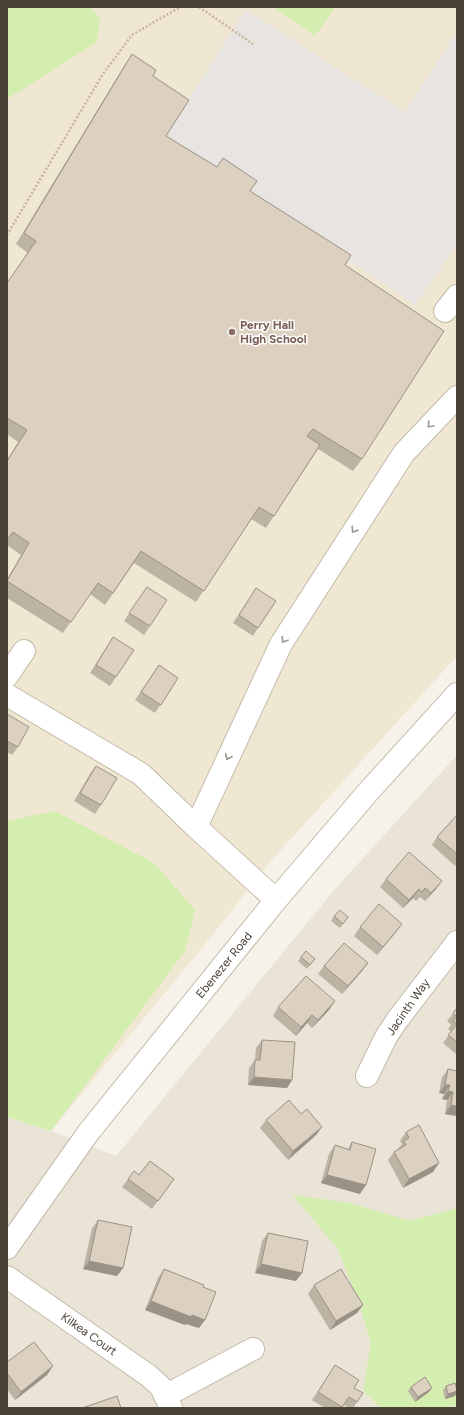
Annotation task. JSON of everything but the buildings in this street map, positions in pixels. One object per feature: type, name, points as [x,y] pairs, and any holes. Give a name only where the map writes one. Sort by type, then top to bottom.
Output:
[{"type":"street","points":[[196,827],[281,644],[404,453],[457,397]]},
{"type":"street","points":[[7,676],[24,651]]},
{"type":"street","name":"Ebenezer Road","points":[[7,1248],[88,1132],[276,900],[368,792],[457,694]]},
{"type":"street","points":[[7,695],[141,774],[196,827],[276,900]]},
{"type":"street","name":"Jacinth Way","points":[[367,1076],[386,1037],[398,1019],[457,942]]},
{"type":"street","name":"Kilkea Court","points":[[7,1277],[149,1376],[169,1402],[253,1349]]},
{"type":"path","points":[[7,235],[103,74],[132,35],[180,7]]},
{"type":"path","points":[[199,7],[253,44]]},
{"type":"shaded area","name":"Perry Hall High School","points":[[7,7],[457,7],[457,656],[270,862],[211,937],[51,1131],[7,1117]]},
{"type":"shaded area","points":[[246,10],[405,112],[457,31],[457,244],[415,305],[249,192],[164,137]]},
{"type":"shaded area","points":[[457,755],[457,1408],[7,1408],[7,1117],[51,1131],[116,1156],[335,889]]},
{"type":"green space","points":[[7,7],[90,7],[100,18],[97,42],[7,99]]},
{"type":"green space","points":[[273,7],[335,7],[315,36]]},
{"type":"green space","points":[[55,811],[154,863],[195,910],[185,951],[51,1131],[7,1117],[7,821]]},
{"type":"green space","points":[[293,1195],[350,1203],[410,1221],[457,1208],[457,1405],[449,1408],[381,1408],[363,1390],[371,1343],[357,1297],[337,1248]]},
{"type":"place","name":"Perry Hall High School","points":[[232,332]]}]
